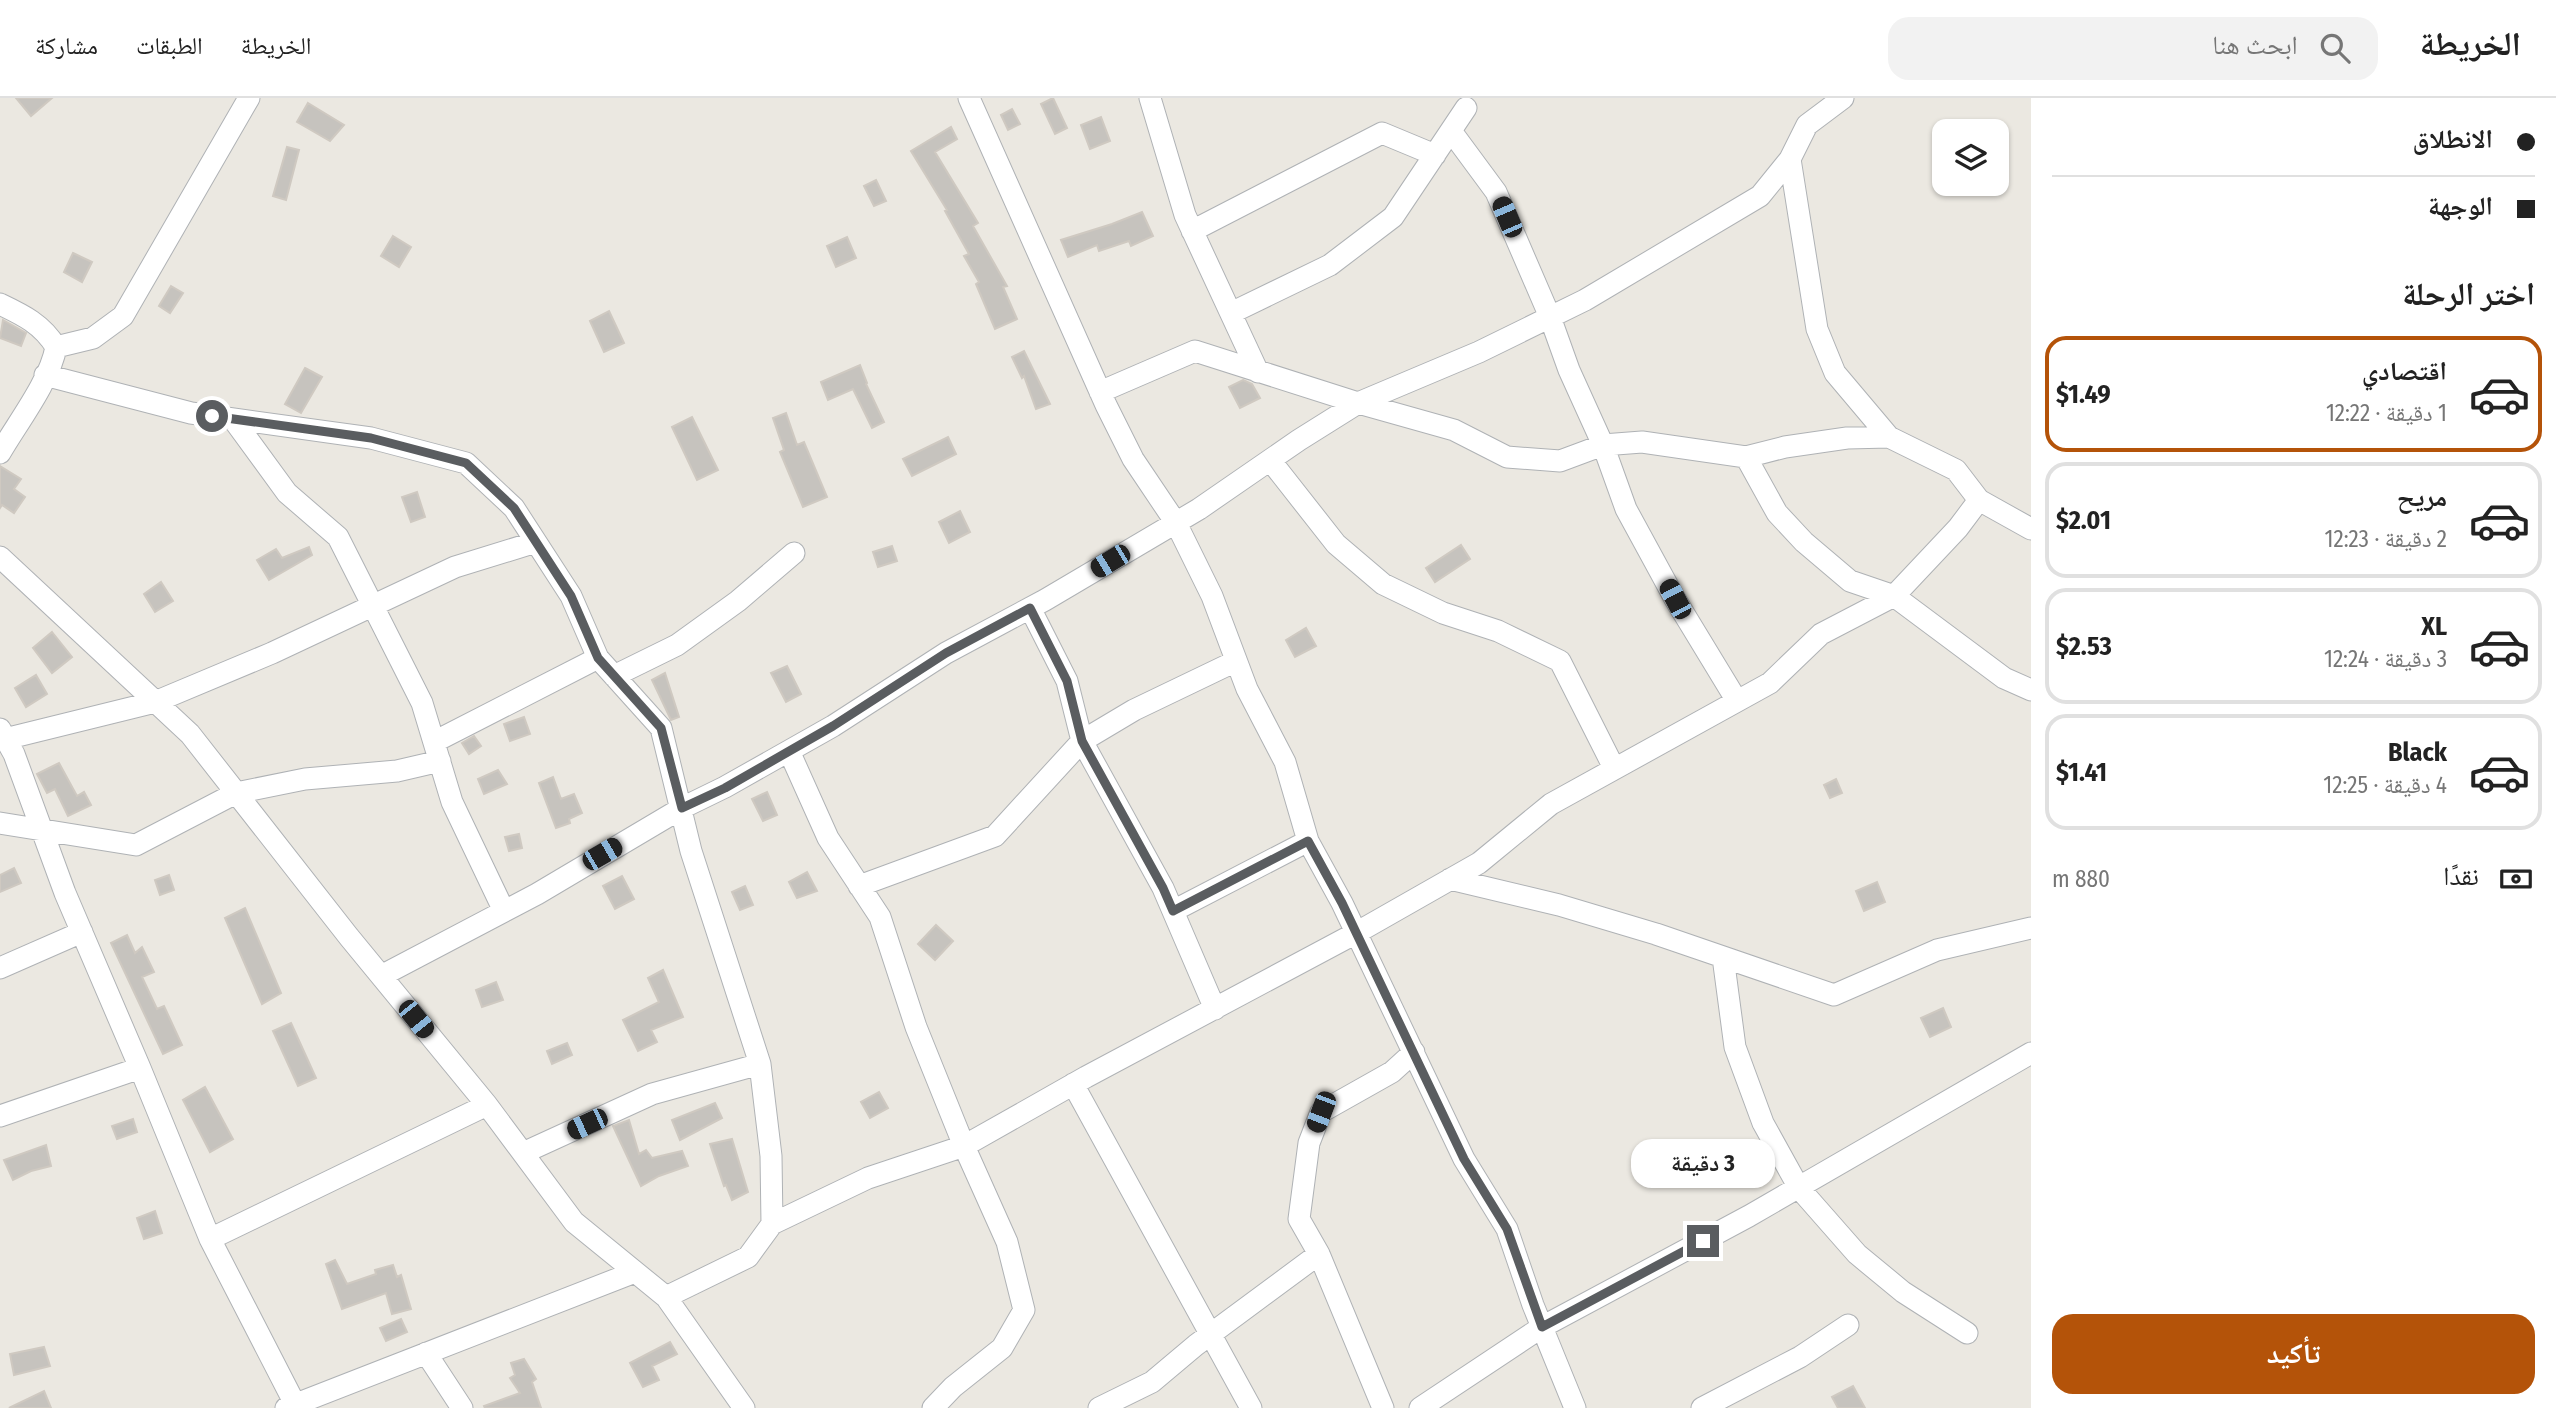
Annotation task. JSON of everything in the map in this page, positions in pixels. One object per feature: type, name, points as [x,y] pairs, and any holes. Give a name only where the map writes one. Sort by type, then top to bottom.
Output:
[{"type":"street","points":[[57,347],[93,338],[123,316],[250,98]]},
{"type":"street","points":[[969,98],[1100,392],[1133,459],[1176,523],[1212,596],[1247,689],[1285,762],[1308,841],[1356,933],[1464,1159],[1507,1229],[1575,1408]]},
{"type":"street","points":[[1150,98],[1185,215],[1258,372]]},
{"type":"street","points":[[381,975],[505,911],[682,808],[725,788],[833,726],[946,653],[1030,608],[1176,523],[1358,403],[1479,352],[1585,300],[1760,197],[1790,159],[1807,125],[1843,98]]},
{"type":"street","points":[[1231,313],[1330,265],[1393,217],[1466,108]]},
{"type":"street","points":[[1451,131],[1496,192],[1550,317],[1569,370],[1603,445],[1626,509],[1675,599],[1737,701]]},
{"type":"street","points":[[1192,231],[1382,133],[1435,155]]},
{"type":"street","points":[[1790,159],[1817,329],[1835,373],[1889,437],[1956,470],[1979,500],[2031,529]]},
{"type":"street","points":[[0,304],[32,320],[48,334],[57,347]]},
{"type":"street","points":[[0,453],[45,375],[57,347]]},
{"type":"street","points":[[1100,392],[1195,351],[1358,403],[1454,430],[1507,457],[1560,461],[1603,445],[1642,442],[1689,451],[1746,457],[1785,447],[1847,438],[1889,437]]},
{"type":"street","points":[[45,375],[191,413],[371,438],[466,463],[514,508],[571,596],[598,658],[661,728],[695,863],[761,1064],[771,1156],[772,1224]]},
{"type":"street","points":[[233,419],[287,494],[338,537],[422,702],[452,802],[505,911]]},
{"type":"street","points":[[1746,457],[1777,513],[1804,542],[1850,581],[1894,596],[2004,678],[2031,690]]},
{"type":"street","points":[[1270,460],[1336,544],[1383,584],[1443,614],[1499,631],[1560,662],[1614,768]]},
{"type":"street","points":[[666,1297],[748,1257],[772,1224],[868,1178],[964,1146],[1073,1084],[1356,933],[1479,863],[1551,804],[1770,683],[1821,634],[1894,596],[1958,528],[1979,500]]},
{"type":"street","points":[[536,542],[455,567],[272,653],[155,702],[3,734],[210,1240],[293,1407],[635,1272]]},
{"type":"street","points":[[614,676],[677,646],[738,601],[794,553]]},
{"type":"street","points":[[0,557],[190,734],[487,1105],[574,1222],[666,1297],[744,1408]]},
{"type":"street","points":[[1030,608],[1067,681],[1082,741],[1163,888],[1215,1009]]},
{"type":"street","points":[[0,823],[136,845],[236,793],[306,779],[397,771],[437,752],[598,658]]},
{"type":"street","points":[[859,886],[995,836],[1082,741],[1134,710],[1237,660]]},
{"type":"street","points":[[789,751],[828,838],[880,917],[916,1027],[964,1146],[1007,1242],[1024,1310],[1002,1348],[953,1387],[933,1408]]},
{"type":"street","points":[[1173,911],[1308,841]]},
{"type":"street","points":[[1450,879],[1559,905],[1834,995],[1937,950],[2031,928]]},
{"type":"street","points":[[0,968],[82,932]]},
{"type":"street","points":[[1723,957],[1735,1047],[1763,1124],[1799,1188],[1857,1254],[1903,1292],[1967,1333]]},
{"type":"street","points":[[1383,1408],[1319,1254],[1299,1219],[1309,1143],[1321,1112],[1392,1072],[1414,1052]]},
{"type":"street","points":[[1420,1408],[1542,1327],[1799,1188],[2031,1054]]},
{"type":"street","points":[[523,1153],[652,1094],[761,1064]]},
{"type":"street","points":[[0,1116],[140,1068]]},
{"type":"street","points":[[1073,1084],[1251,1408]]},
{"type":"street","points":[[210,1240],[487,1105]]},
{"type":"street","points":[[1098,1408],[1152,1382],[1211,1334],[1319,1254]]},
{"type":"street","points":[[1702,1408],[1800,1357],[1848,1325]]},
{"type":"street","points":[[426,1353],[462,1408]]},
{"type":"building","points":[[16,98],[52,98],[31,116]]},
{"type":"building","points":[[1053,98],[1067,128],[1055,134],[1041,104]]},
{"type":"building","points":[[308,103],[344,125],[330,141],[297,122]]},
{"type":"building","points":[[1012,109],[1020,124],[1008,130],[1001,115]]},
{"type":"building","points":[[1101,117],[1110,141],[1090,149],[1081,125]]},
{"type":"building","points":[[951,127],[957,139],[935,152],[978,223],[973,226],[1007,286],[1003,287],[1017,319],[995,329],[976,284],[979,282],[964,256],[969,254],[945,211],[947,210],[911,151]]},
{"type":"building","points":[[287,147],[299,150],[286,200],[273,196]]},
{"type":"building","points":[[876,180],[886,201],[874,206],[864,186]]},
{"type":"building","points":[[1142,212],[1153,236],[1131,246],[1129,241],[1099,251],[1097,245],[1068,257],[1061,240]]},
{"type":"building","points":[[393,236],[411,247],[399,267],[381,256]]},
{"type":"building","points":[[847,237],[856,258],[836,267],[827,246]]},
{"type":"building","points":[[73,253],[92,262],[82,282],[64,272]]},
{"type":"building","points":[[171,286],[183,293],[170,313],[159,306]]},
{"type":"building","points":[[609,311],[624,343],[604,352],[590,321]]},
{"type":"building","points":[[3,320],[26,333],[21,346],[0,338]]},
{"type":"building","points":[[1024,351],[1050,404],[1036,409],[1024,376],[1022,378],[1012,357]]},
{"type":"building","points":[[860,365],[884,422],[872,428],[853,389],[828,400],[821,382]]},
{"type":"building","points":[[305,368],[322,377],[301,413],[285,404]]},
{"type":"building","points":[[1243,380],[1252,384],[1260,398],[1240,408],[1229,387]]},
{"type":"building","points":[[786,413],[797,445],[804,442],[827,497],[803,507],[780,452],[784,450],[773,418]]},
{"type":"building","points":[[692,417],[718,470],[697,480],[672,427]]},
{"type":"building","points":[[948,437],[956,454],[912,476],[903,459]]},
{"type":"building","points":[[0,466],[21,479],[14,489],[25,497],[14,513],[2,505],[0,508]]},
{"type":"building","points":[[417,492],[425,517],[411,522],[402,497]]},
{"type":"building","points":[[960,511],[970,532],[949,543],[939,522]]},
{"type":"building","points":[[1461,545],[1470,559],[1435,582],[1426,568]]},
{"type":"building","points":[[892,546],[897,561],[878,567],[873,552]]},
{"type":"building","points":[[309,547],[312,555],[269,580],[257,560],[276,549],[282,558]]},
{"type":"building","points":[[161,582],[173,601],[155,612],[144,594]]},
{"type":"building","points":[[1306,628],[1316,646],[1295,657],[1286,640]]},
{"type":"building","points":[[52,632],[72,657],[52,673],[33,648]]},
{"type":"building","points":[[787,666],[801,694],[786,702],[771,673]]},
{"type":"building","points":[[665,673],[679,717],[671,720],[652,680]]},
{"type":"building","points":[[36,675],[47,694],[26,707],[15,688]]},
{"type":"building","points":[[524,717],[530,734],[510,741],[504,724]]},
{"type":"building","points":[[474,736],[481,746],[469,754],[462,743]]},
{"type":"building","points":[[59,763],[77,796],[84,792],[91,805],[68,816],[55,789],[47,793],[37,774]]},
{"type":"building","points":[[498,770],[507,784],[484,794],[478,779]]},
{"type":"building","points":[[553,777],[561,799],[574,794],[582,813],[569,819],[570,823],[556,828],[539,783]]},
{"type":"building","points":[[1836,779],[1842,793],[1830,798],[1824,785]]},
{"type":"building","points":[[767,792],[777,815],[763,821],[752,799]]},
{"type":"building","points":[[519,834],[522,848],[509,851],[505,837]]},
{"type":"building","points":[[14,868],[21,883],[0,892],[0,875]]},
{"type":"building","points":[[807,872],[817,891],[797,898],[789,882]]},
{"type":"building","points":[[169,875],[174,890],[160,895],[155,880]]},
{"type":"building","points":[[622,876],[634,899],[615,909],[603,886]]},
{"type":"building","points":[[1877,882],[1885,902],[1864,911],[1856,891]]},
{"type":"building","points":[[745,886],[753,905],[740,910],[732,892]]},
{"type":"building","points":[[245,908],[281,993],[262,1004],[225,918]]},
{"type":"building","points":[[936,925],[953,941],[935,960],[918,944]]},
{"type":"building","points":[[127,935],[135,953],[142,947],[154,972],[142,977],[157,1009],[164,1006],[182,1045],[163,1054],[111,943]]},
{"type":"building","points":[[663,970],[683,1017],[651,1030],[657,1042],[638,1051],[623,1020],[659,1002],[648,978]]},
{"type":"building","points":[[496,982],[503,1000],[482,1007],[476,990]]},
{"type":"building","points":[[1943,1008],[1951,1027],[1930,1037],[1921,1018]]},
{"type":"building","points":[[291,1023],[316,1078],[298,1086],[273,1031]]},
{"type":"building","points":[[567,1043],[572,1055],[552,1064],[547,1051]]},
{"type":"building","points":[[205,1087],[233,1139],[210,1152],[183,1100]]},
{"type":"building","points":[[879,1092],[888,1108],[870,1118],[861,1102]]},
{"type":"building","points":[[715,1103],[722,1118],[680,1140],[672,1120]]},
{"type":"building","points":[[133,1119],[137,1132],[117,1139],[112,1126]]},
{"type":"building","points":[[629,1120],[639,1154],[646,1150],[652,1158],[682,1151],[688,1166],[659,1176],[641,1186],[613,1126]]},
{"type":"building","points":[[732,1139],[748,1192],[732,1200],[726,1185],[724,1186],[710,1144]]},
{"type":"building","points":[[46,1145],[51,1166],[31,1171],[13,1180],[4,1160]]},
{"type":"building","points":[[155,1211],[162,1233],[144,1239],[137,1218]]},
{"type":"building","points":[[335,1260],[347,1284],[376,1274],[375,1270],[393,1265],[397,1277],[401,1275],[411,1309],[392,1314],[386,1293],[342,1309],[326,1264]]},
{"type":"building","points":[[401,1319],[407,1332],[386,1341],[380,1328]]},
{"type":"building","points":[[670,1342],[677,1354],[652,1366],[659,1380],[643,1387],[630,1363]]},
{"type":"building","points":[[44,1347],[50,1366],[14,1375],[10,1354]]},
{"type":"building","points":[[524,1359],[536,1379],[532,1382],[541,1408],[485,1408],[484,1406],[520,1393],[510,1378],[515,1375],[511,1363]]},
{"type":"building","points":[[1853,1386],[1865,1408],[1838,1408],[1832,1397]]},
{"type":"building","points":[[44,1391],[51,1408],[9,1408]]},
{"type":"route","points":[[212,416],[371,438],[466,463],[514,508],[571,596],[598,658],[661,728],[682,808],[725,788],[833,726],[946,653],[1030,608],[1067,681],[1082,741],[1173,911],[1308,841],[1342,903],[1464,1159],[1507,1229],[1542,1327],[1703,1241]]}]
